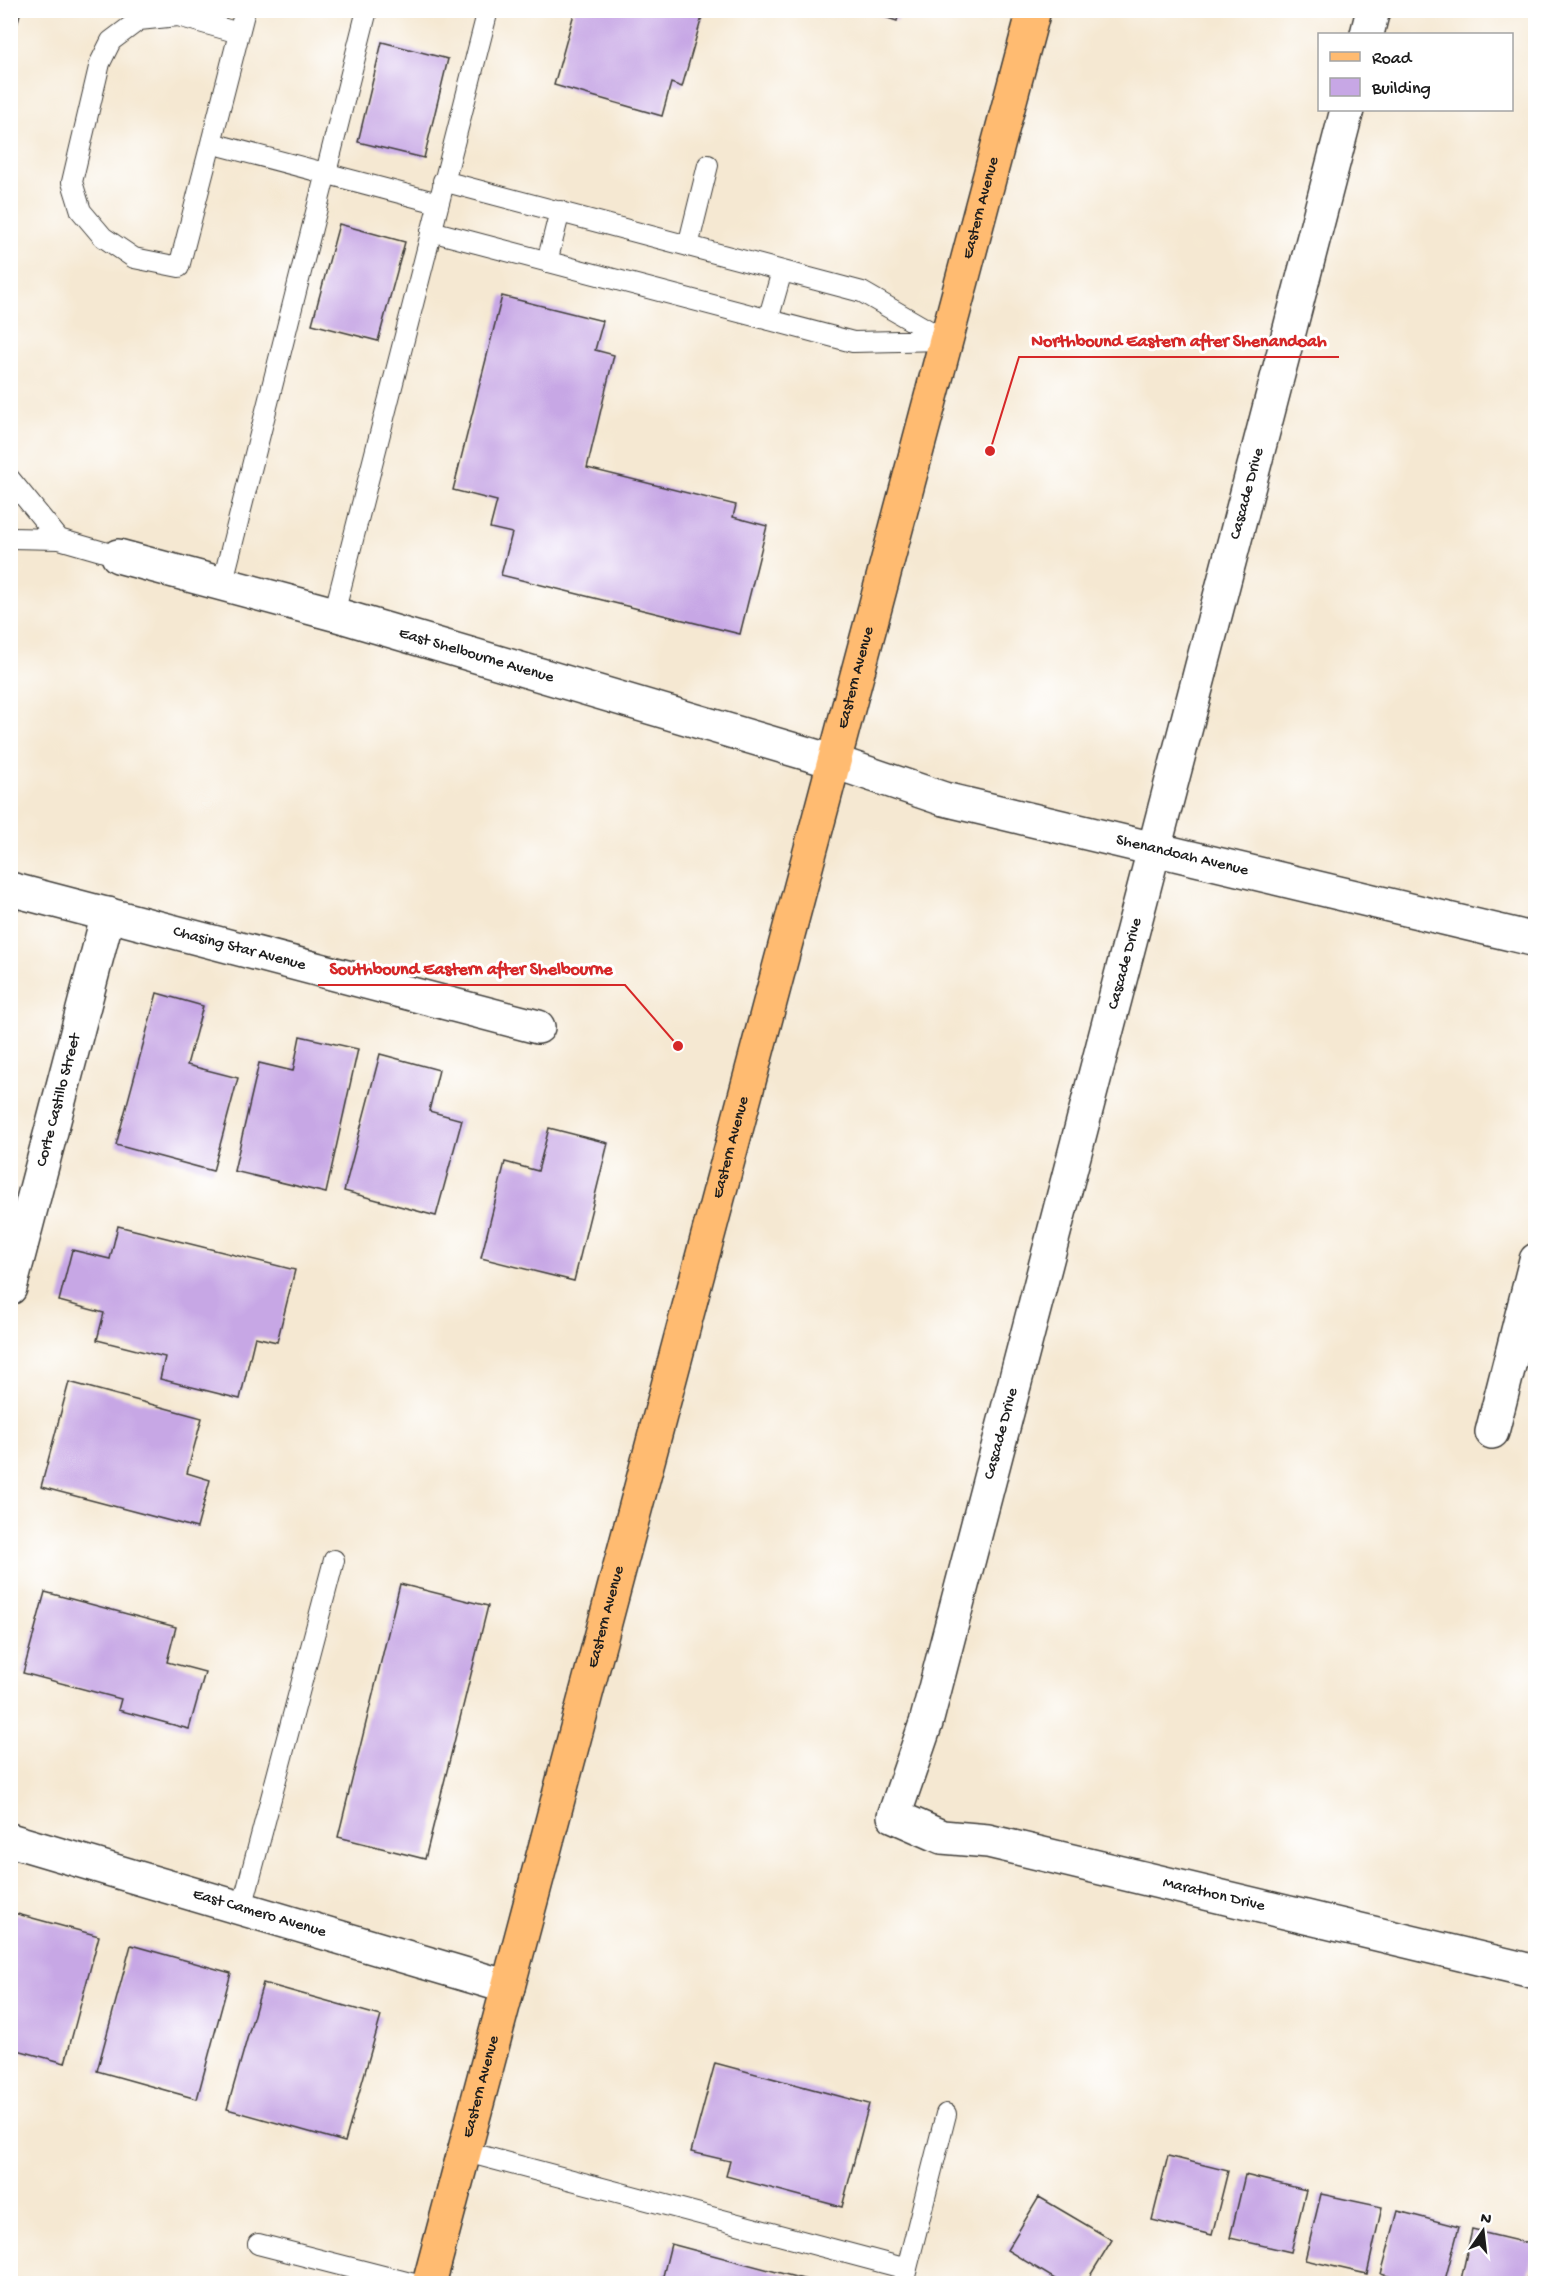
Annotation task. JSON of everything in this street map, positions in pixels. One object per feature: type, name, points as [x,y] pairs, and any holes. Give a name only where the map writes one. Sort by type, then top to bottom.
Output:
[{"type":"main road","name":"Eastern Avenue","points":[[429,2283],[832,761],[1034,10]]},
{"type":"street","points":[[1367,33],[1373,10]]},
{"type":"street","name":"Cascade Drive","points":[[894,1816],[926,1723],[1156,850],[1347,111]]},
{"type":"street","name":"East Shelbourne Avenue","points":[[118,556],[334,614],[832,761]]},
{"type":"street","name":"Shenandoah Avenue","points":[[832,761],[944,799],[1536,940]]},
{"type":"street","name":"Chasing Star Avenue","points":[[10,890],[538,1027]]},
{"type":"street","name":"Corte Castillo Street","points":[[10,1288],[108,914]]},
{"type":"street","points":[[1492,1432],[1536,1260]]},
{"type":"street","name":"Marathon Drive","points":[[894,1816],[942,1837],[988,1840],[1536,1972]]},
{"type":"street","name":"East Camero Avenue","points":[[10,1840],[508,1987]]},
{"type":"lane","points":[[239,33],[178,16],[138,20],[111,41],[100,63],[72,182],[81,211],[103,237],[134,258],[179,267],[245,10]]},
{"type":"lane","points":[[222,585],[367,10]]},
{"type":"lane","points":[[334,614],[488,10]]},
{"type":"lane","points":[[211,143],[438,203]]},
{"type":"lane","points":[[688,246],[708,165]]},
{"type":"lane","points":[[443,181],[862,292],[945,340]]},
{"type":"lane","points":[[547,262],[560,211]]},
{"type":"lane","points":[[431,231],[854,342],[945,340]]},
{"type":"lane","points":[[768,320],[782,271]]},
{"type":"lane","points":[[10,478],[59,539]]},
{"type":"lane","points":[[10,538],[59,539],[118,556]]},
{"type":"lane","points":[[242,1908],[334,1560]]},
{"type":"lane","points":[[463,2151],[905,2276],[946,2114]]},
{"type":"lane","points":[[258,2244],[414,2283]]},
{"type":"building","points":[[10,10],[21,10],[11,48],[10,47]]},
{"type":"building","points":[[575,10],[704,10],[682,87],[671,83],[662,116],[554,85]]},
{"type":"building","points":[[863,10],[900,10],[897,21]]},
{"type":"building","points":[[382,42],[448,59],[424,158],[358,142]]},
{"type":"building","points":[[339,224],[405,242],[378,341],[312,324]]},
{"type":"building","points":[[502,296],[603,321],[595,350],[614,355],[587,468],[736,505],[733,517],[767,526],[740,634],[501,575],[512,533],[490,528],[497,501],[453,490]]},
{"type":"building","points":[[157,993],[203,1006],[187,1065],[238,1078],[213,1171],[116,1145]]},
{"type":"building","points":[[300,1036],[358,1049],[326,1193],[234,1171],[259,1063],[293,1071]]},
{"type":"building","points":[[380,1054],[439,1070],[429,1111],[462,1120],[436,1216],[344,1191]]},
{"type":"building","points":[[549,1128],[608,1143],[574,1281],[481,1258],[505,1162],[538,1171]]},
{"type":"building","points":[[118,1226],[295,1270],[277,1342],[255,1337],[240,1399],[160,1379],[165,1357],[97,1340],[104,1313],[59,1301],[72,1250],[110,1259]]},
{"type":"building","points":[[69,1382],[202,1418],[187,1473],[210,1480],[197,1528],[41,1487]]},
{"type":"building","points":[[400,1584],[488,1606],[425,1859],[338,1837]]},
{"type":"building","points":[[45,1592],[176,1627],[167,1662],[205,1672],[189,1729],[118,1710],[121,1699],[23,1673]]},
{"type":"building","points":[[10,1912],[99,1936],[65,2063],[10,2048]]},
{"type":"building","points":[[131,1945],[231,1973],[197,2099],[97,2071]]},
{"type":"building","points":[[263,1983],[381,2016],[345,2142],[227,2109]]},
{"type":"building","points":[[715,2063],[869,2104],[842,2207],[726,2176],[730,2161],[691,2152]]},
{"type":"building","points":[[1168,2156],[1228,2171],[1212,2235],[1152,2220]]},
{"type":"building","points":[[1245,2175],[1306,2190],[1291,2252],[1230,2238]]},
{"type":"building","points":[[1321,2194],[1382,2207],[1367,2274],[1305,2260]]},
{"type":"building","points":[[1039,2197],[1112,2240],[1085,2284],[1063,2284],[1007,2250]]},
{"type":"building","points":[[1398,2211],[1459,2227],[1444,2284],[1415,2284],[1381,2274]]},
{"type":"building","points":[[1472,2230],[1535,2245],[1526,2284],[1460,2284]]},
{"type":"building","points":[[671,2244],[818,2283],[661,2284]]},
{"type":"place","name":"Northbound Eastern after Shenandoah","points":[[990,451]]},
{"type":"place","name":"Southbound Eastern after Shelbourne","points":[[678,1046]]}]
